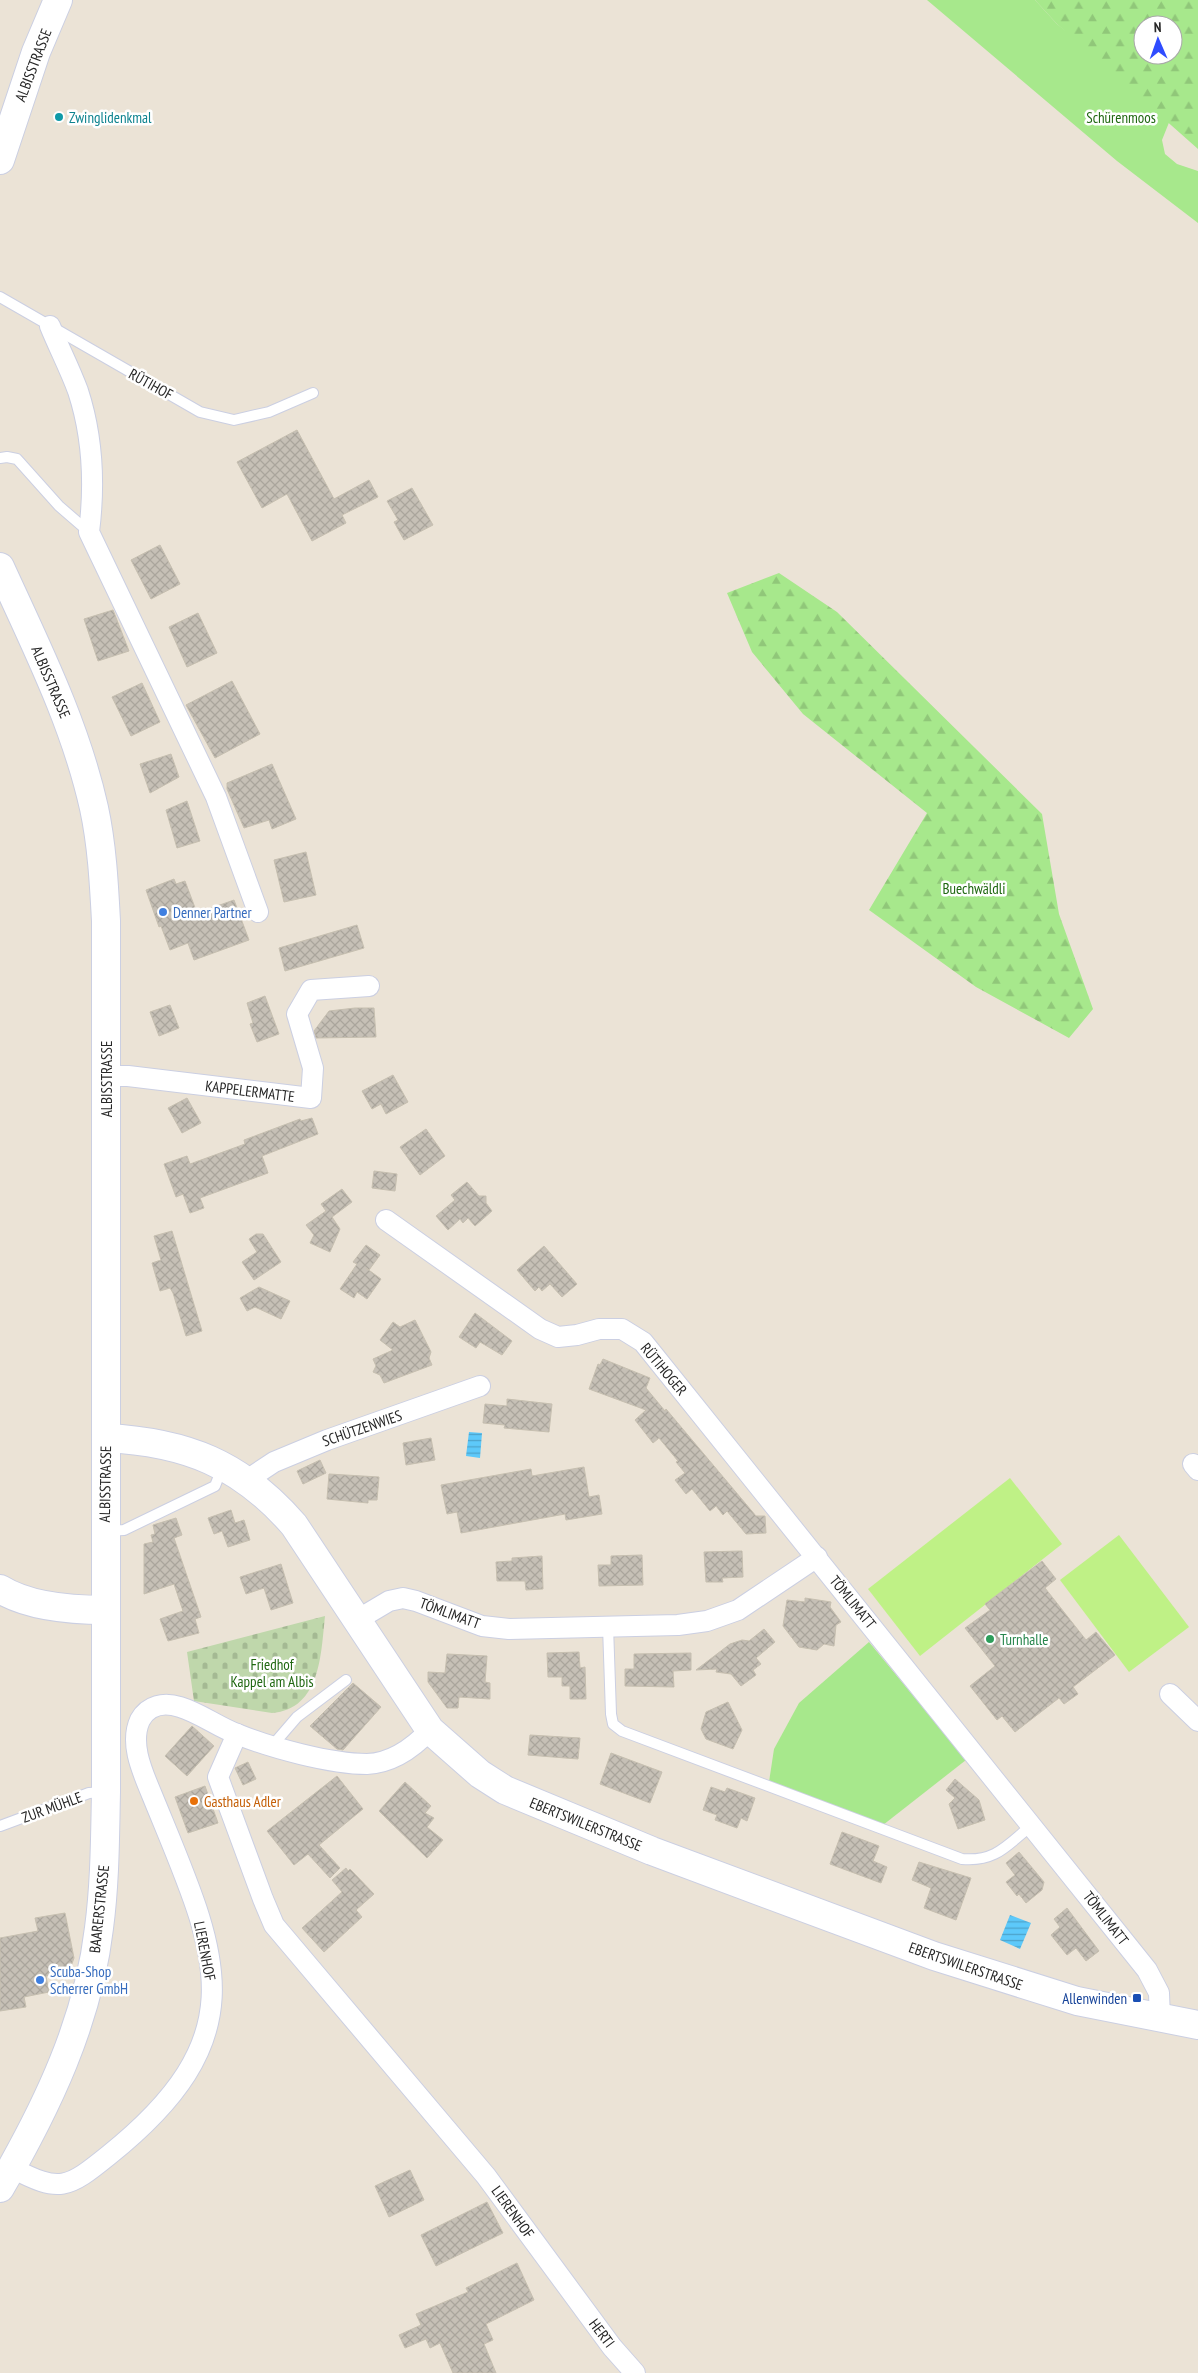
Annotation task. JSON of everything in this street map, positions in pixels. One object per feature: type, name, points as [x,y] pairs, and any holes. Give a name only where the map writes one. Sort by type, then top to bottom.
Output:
[{"type":"street","name":"ALBISSTRASSE","points":[[0,160],[33,60],[58,0]]},
{"type":"street","points":[[50,326],[78,391],[92,450],[94,496],[89,532],[216,797],[258,912]]},
{"type":"street","name":"ALBISSTRASSE","points":[[0,567],[71,729],[94,810],[105,904],[105,1610]]},
{"type":"street","name":"KAPPELERMATTE","points":[[106,1076],[128,1076],[311,1098],[313,1068],[297,1014],[311,990],[369,986]]},
{"type":"street","name":"RÜTIHOGER","points":[[386,1220],[540,1329],[558,1337],[577,1335],[599,1328],[622,1329],[643,1342],[817,1556]]},
{"type":"street","name":"SCHÜTZENWIES","points":[[247,1480],[274,1462],[327,1440],[480,1386]]},
{"type":"street","name":"EBERTSWILERSTRASSE","points":[[106,1438],[187,1450],[247,1480],[272,1499],[294,1525],[430,1730],[480,1774],[505,1790],[652,1851],[934,1956],[1077,2001],[1160,2019],[1198,2025]]},
{"type":"street","name":"TÖMLIMATT","points":[[357,1620],[389,1601],[402,1598],[416,1601],[482,1626],[509,1629],[678,1625],[707,1621],[738,1610],[817,1556],[1147,1970],[1159,1993],[1160,2019]]},
{"type":"street","points":[[0,1589],[10,1595],[32,1601],[78,1609],[105,1610]]},
{"type":"street","name":"BAARERSTRASSE","points":[[4,2172],[59,2074],[77,2025],[88,1986],[99,1929],[104,1868],[106,1792],[105,1610]]},
{"type":"street","points":[[1170,1694],[1198,1721]]},
{"type":"street","name":"LIERENHOF","points":[[4,2172],[51,2185],[69,2183],[89,2172],[155,2115],[180,2087],[195,2062],[208,2030],[213,1997],[211,1966],[205,1936],[191,1889],[139,1760],[137,1733],[140,1721],[146,1710],[164,1704],[179,1706],[237,1734],[272,1746],[332,1760],[368,1764],[391,1758],[410,1749],[430,1730]]},
{"type":"street","name":"LIERENHOF","points":[[237,1734],[218,1776],[262,1899],[274,1925],[486,2176],[571,2291]]},
{"type":"street","name":"HERTI","points":[[571,2291],[612,2347],[634,2373]]},
{"type":"lane","name":"RÜTIHOF","points":[[0,297],[200,412],[234,420],[269,412],[313,393]]},
{"type":"lane","points":[[0,458],[7,457],[22,463],[59,506],[89,532]]},
{"type":"lane","points":[[105,1530],[124,1530],[214,1486],[222,1467]]},
{"type":"lane","points":[[608,1626],[611,1714],[613,1724],[622,1731],[962,1859],[981,1861],[996,1854],[1032,1825]]},
{"type":"lane","points":[[272,1746],[297,1717],[346,1680]]},
{"type":"lane","name":"ZUR MÜHLE","points":[[0,1826],[89,1793],[106,1792]]},
{"type":"green space","name":"Schürenmoos","points":[[927,0],[1035,0],[1057,24],[1172,115],[1162,140],[1165,154],[1177,164],[1198,171],[1198,223],[1117,161]]},
{"type":"green space","points":[[1035,0],[1198,0],[1198,149],[1057,24]]},
{"type":"green space","name":"Buechwäldli","points":[[779,573],[837,612],[1042,814],[1059,914],[1093,1009],[1069,1038],[976,987],[869,910],[927,813],[803,714],[752,652],[727,593]]},
{"type":"green space","points":[[1010,1478],[1062,1544],[920,1656],[868,1589]]},
{"type":"green space","points":[[1119,1535],[1189,1627],[1129,1672],[1060,1580]]},
{"type":"green space","name":"Friedhof Kappel am Albis","points":[[325,1616],[322,1646],[315,1677],[309,1690],[300,1701],[288,1709],[272,1713],[194,1701],[187,1652]]},
{"type":"green space","points":[[869,1642],[966,1760],[883,1825],[769,1782],[774,1749],[799,1703]]},
{"type":"water","points":[[469,1432],[482,1433],[480,1458],[466,1456]]},
{"type":"water","points":[[1010,1915],[1031,1923],[1020,1949],[1000,1940]]},
{"type":"building","points":[[297,430],[334,499],[369,480],[378,497],[342,515],[346,523],[312,541],[287,494],[262,508],[237,462]]},
{"type":"building","points":[[412,488],[433,525],[404,540],[394,522],[398,520],[387,501]]},
{"type":"building","points":[[160,545],[180,584],[151,599],[131,560]]},
{"type":"building","points":[[113,610],[129,651],[98,661],[84,619]]},
{"type":"building","points":[[198,613],[217,653],[187,667],[169,627]]},
{"type":"building","points":[[232,681],[260,734],[215,758],[186,705]]},
{"type":"building","points":[[142,683],[160,722],[131,736],[112,697]]},
{"type":"building","points":[[171,754],[179,777],[150,793],[140,764]]},
{"type":"building","points":[[272,764],[296,819],[272,829],[269,820],[244,828],[227,789],[227,783]]},
{"type":"building","points":[[187,801],[200,841],[177,848],[166,810]]},
{"type":"building","points":[[306,852],[316,895],[284,902],[274,860]]},
{"type":"building","points":[[174,879],[176,884],[185,881],[197,913],[234,900],[249,940],[194,960],[188,943],[170,950],[161,926],[159,927],[146,890]]},
{"type":"building","points":[[357,925],[364,948],[285,971],[279,948]]},
{"type":"building","points":[[265,996],[279,1034],[257,1042],[250,1024],[253,1023],[247,1003]]},
{"type":"building","points":[[170,1005],[179,1028],[159,1036],[150,1012]]},
{"type":"building","points":[[374,1008],[376,1037],[316,1038],[314,1031],[329,1011]]},
{"type":"building","points":[[393,1075],[408,1102],[386,1114],[381,1104],[372,1109],[362,1091]]},
{"type":"building","points":[[187,1098],[201,1123],[182,1133],[168,1108]]},
{"type":"building","points":[[312,1118],[318,1134],[262,1156],[268,1173],[200,1198],[204,1208],[190,1213],[183,1194],[176,1197],[164,1164],[187,1156],[190,1164],[245,1144],[244,1140],[300,1119],[301,1121]]},
{"type":"building","points":[[426,1129],[445,1156],[420,1175],[400,1147]]},
{"type":"building","points":[[374,1171],[397,1174],[395,1191],[372,1188]]},
{"type":"building","points":[[467,1182],[479,1196],[486,1196],[486,1203],[492,1211],[475,1226],[468,1218],[463,1223],[460,1219],[448,1230],[436,1216],[455,1200],[451,1195]]},
{"type":"building","points":[[342,1189],[352,1202],[332,1217],[340,1229],[330,1252],[310,1243],[314,1235],[306,1225],[326,1211],[321,1204]]},
{"type":"building","points":[[172,1231],[202,1331],[186,1336],[173,1293],[170,1288],[160,1291],[152,1263],[161,1260],[154,1236]]},
{"type":"building","points":[[256,1234],[263,1234],[281,1262],[254,1280],[242,1262],[257,1252],[249,1239]]},
{"type":"building","points":[[366,1245],[380,1255],[369,1270],[366,1268],[381,1279],[367,1299],[357,1292],[354,1298],[340,1289],[357,1264],[353,1262]]},
{"type":"building","points":[[544,1246],[577,1284],[562,1297],[550,1284],[542,1291],[539,1287],[535,1291],[517,1270]]},
{"type":"building","points":[[259,1287],[290,1301],[281,1319],[255,1307],[247,1311],[240,1298]]},
{"type":"building","points":[[475,1313],[512,1341],[502,1355],[480,1342],[476,1348],[459,1337]]},
{"type":"building","points":[[415,1320],[431,1352],[429,1358],[432,1365],[384,1383],[380,1375],[373,1372],[376,1366],[373,1359],[393,1350],[380,1340],[393,1322],[400,1327]]},
{"type":"building","points":[[603,1359],[650,1378],[646,1388],[665,1411],[666,1409],[756,1516],[765,1516],[766,1533],[746,1534],[727,1511],[723,1515],[716,1506],[710,1511],[692,1489],[686,1494],[675,1480],[685,1473],[676,1462],[678,1461],[659,1438],[653,1443],[635,1420],[646,1410],[589,1389],[598,1364],[600,1365]]},
{"type":"building","points":[[507,1399],[552,1404],[549,1432],[504,1428],[505,1425],[483,1423],[485,1404],[507,1406]]},
{"type":"building","points":[[431,1438],[435,1460],[406,1465],[403,1443]]},
{"type":"building","points":[[320,1460],[326,1473],[303,1484],[297,1471]]},
{"type":"building","points":[[584,1467],[589,1497],[599,1495],[602,1514],[566,1520],[565,1514],[461,1533],[457,1512],[447,1514],[441,1485],[531,1469],[532,1476]]},
{"type":"building","points":[[329,1474],[379,1477],[377,1500],[368,1500],[368,1503],[327,1499]]},
{"type":"building","points":[[231,1510],[235,1523],[244,1520],[250,1540],[228,1547],[222,1531],[214,1534],[208,1518]]},
{"type":"building","points":[[176,1518],[182,1535],[174,1538],[201,1617],[195,1619],[199,1633],[168,1641],[160,1619],[183,1611],[174,1584],[144,1594],[144,1544],[153,1542],[151,1535],[155,1534],[153,1525]]},
{"type":"building","points":[[742,1551],[743,1577],[722,1578],[723,1582],[706,1582],[704,1552]]},
{"type":"building","points":[[642,1555],[643,1585],[599,1586],[598,1565],[611,1565],[611,1556]]},
{"type":"building","points":[[542,1556],[543,1589],[526,1590],[525,1581],[497,1581],[496,1562],[512,1561],[512,1558]]},
{"type":"building","points":[[1042,1561],[1056,1579],[1045,1588],[1086,1640],[1096,1632],[1115,1655],[1073,1687],[1078,1694],[1064,1704],[1059,1698],[1015,1732],[1002,1716],[997,1720],[970,1686],[995,1666],[965,1628],[990,1610],[985,1604]]},
{"type":"building","points":[[281,1564],[293,1603],[271,1610],[264,1588],[246,1594],[240,1577]]},
{"type":"building","points":[[805,1598],[831,1602],[830,1607],[841,1622],[836,1625],[834,1646],[824,1644],[817,1650],[799,1647],[783,1626],[787,1600],[805,1602]]},
{"type":"building","points":[[764,1629],[775,1642],[756,1658],[761,1664],[753,1670],[756,1675],[741,1686],[731,1674],[716,1672],[717,1669],[696,1670],[730,1644],[742,1640],[749,1641]]},
{"type":"building","points":[[579,1652],[580,1668],[585,1667],[586,1699],[570,1699],[570,1686],[562,1686],[562,1677],[548,1677],[547,1653]]},
{"type":"building","points":[[691,1653],[691,1670],[673,1671],[674,1687],[625,1686],[625,1669],[634,1669],[634,1654]]},
{"type":"building","points":[[447,1654],[487,1656],[485,1682],[490,1683],[490,1699],[459,1697],[458,1708],[447,1708],[428,1682],[428,1672],[445,1673]]},
{"type":"building","points":[[353,1683],[381,1707],[343,1750],[337,1749],[310,1726]]},
{"type":"building","points":[[728,1702],[742,1730],[733,1749],[706,1739],[701,1729],[706,1712]]},
{"type":"building","points":[[192,1726],[214,1746],[187,1776],[165,1756]]},
{"type":"building","points":[[530,1735],[580,1738],[578,1759],[528,1755]]},
{"type":"building","points":[[611,1753],[662,1772],[650,1803],[600,1784]]},
{"type":"building","points":[[248,1762],[256,1779],[243,1785],[235,1768]]},
{"type":"building","points":[[337,1776],[363,1809],[319,1845],[340,1868],[330,1878],[308,1854],[294,1865],[267,1831]]},
{"type":"building","points":[[955,1779],[979,1800],[985,1820],[958,1829],[949,1804],[955,1798],[946,1790]]},
{"type":"building","points":[[405,1782],[431,1806],[425,1813],[434,1818],[427,1827],[443,1840],[427,1858],[379,1811]]},
{"type":"building","points":[[205,1786],[218,1823],[188,1833],[175,1797]]},
{"type":"building","points":[[711,1787],[725,1792],[727,1788],[755,1798],[747,1821],[741,1818],[737,1828],[715,1820],[717,1815],[703,1810]]},
{"type":"building","points":[[842,1832],[879,1846],[873,1861],[887,1867],[881,1883],[830,1864]]},
{"type":"building","points":[[1019,1852],[1044,1882],[1042,1890],[1026,1903],[1019,1894],[1017,1896],[1006,1882],[1015,1875],[1006,1863]]},
{"type":"building","points":[[919,1862],[971,1878],[956,1920],[924,1908],[931,1888],[912,1880]]},
{"type":"building","points":[[346,1868],[348,1871],[350,1869],[374,1894],[356,1910],[362,1917],[324,1952],[302,1928],[342,1892],[332,1880]]},
{"type":"building","points":[[1067,1908],[1099,1951],[1086,1961],[1076,1948],[1067,1955],[1051,1935],[1060,1927],[1054,1919]]},
{"type":"building","points":[[65,1913],[74,1958],[69,1972],[46,1976],[49,1992],[24,1997],[26,2007],[0,2011],[0,1938],[38,1931],[35,1918]]},
{"type":"building","points":[[410,2170],[424,2200],[389,2217],[375,2186]]},
{"type":"building","points":[[487,2202],[503,2233],[436,2266],[421,2235]]},
{"type":"building","points":[[517,2263],[534,2300],[486,2324],[493,2340],[484,2344],[496,2373],[453,2373],[440,2343],[430,2348],[426,2339],[405,2348],[399,2335],[421,2325],[416,2314],[468,2292],[466,2288]]},
{"type":"place","name":"Zwinglidenkmal","points":[[59,117]]},
{"type":"place","name":"Denner Partner","points":[[163,912]]},
{"type":"place","name":"Turnhalle","points":[[990,1639]]},
{"type":"place","name":"Gasthaus Adler","points":[[194,1801]]},
{"type":"place","name":"Scuba-Shop Scherrer GmbH","points":[[40,1980]]},
{"type":"place","name":"Allenwinden","points":[[1137,1998]]}]
